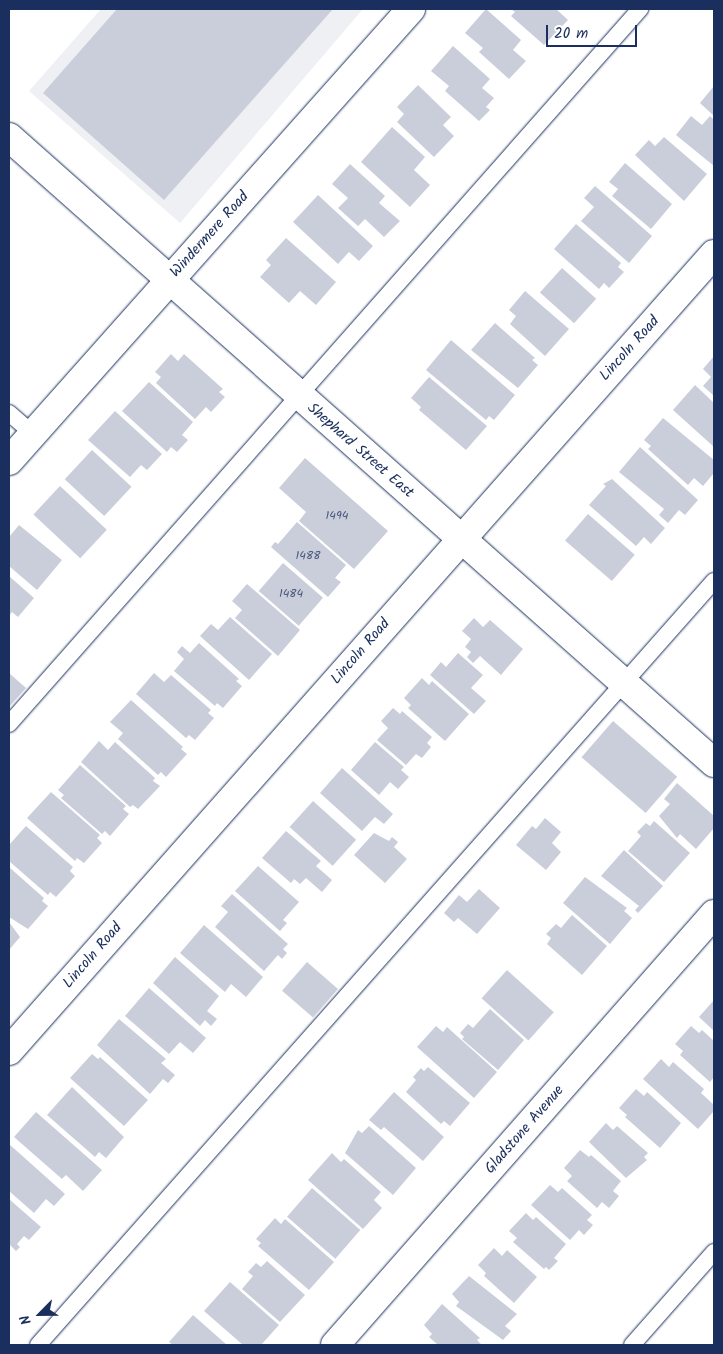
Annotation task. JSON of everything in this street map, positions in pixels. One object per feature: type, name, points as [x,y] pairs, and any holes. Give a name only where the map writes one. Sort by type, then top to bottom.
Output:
[{"type":"street","name":"Windermere Road","points":[[9,461],[411,9]]},
{"type":"street","name":"Shephard Street East","points":[[9,137],[171,280],[298,396],[714,763]]},
{"type":"street","name":"Lincoln Road","points":[[9,1051],[714,254]]},
{"type":"street","name":"Gladstone Avenue","points":[[336,1345],[714,914]]},
{"type":"lane","points":[[9,724],[640,9]]},
{"type":"lane","points":[[9,413],[33,434]]},
{"type":"lane","points":[[38,1345],[714,581]]},
{"type":"lane","points":[[632,1345],[714,1252]]},
{"type":"shaded area","points":[[101,9],[363,9],[180,223],[29,91]]},
{"type":"building","points":[[117,9],[333,9],[164,200],[43,93]]},
{"type":"building","points":[[486,9],[521,40],[513,50],[526,61],[509,79],[479,52],[483,48],[465,33]]},
{"type":"building","points":[[511,9],[556,9],[568,20],[544,45],[511,16],[515,12]]},
{"type":"building","points":[[453,46],[490,79],[482,88],[494,98],[486,107],[490,110],[479,121],[445,91],[449,86],[431,71]]},
{"type":"building","points":[[418,85],[451,117],[443,125],[454,136],[434,157],[397,122],[404,114],[397,107]]},
{"type":"building","points":[[714,86],[714,116],[700,103]]},
{"type":"building","points":[[691,116],[702,125],[710,116],[714,120],[714,166],[676,135]]},
{"type":"building","points":[[392,127],[425,157],[414,170],[430,185],[410,207],[361,162]]},
{"type":"building","points":[[664,137],[707,174],[684,201],[635,155],[649,140],[655,146]]},
{"type":"building","points":[[625,163],[672,204],[651,229],[612,196],[618,189],[609,182]]},
{"type":"building","points":[[350,164],[385,196],[379,203],[400,221],[384,237],[365,219],[358,226],[338,208],[348,198],[332,184]]},
{"type":"building","points":[[595,186],[652,236],[629,263],[581,221],[594,207],[584,198]]},
{"type":"building","points":[[318,195],[373,246],[359,261],[349,252],[338,264],[293,222]]},
{"type":"building","points":[[576,224],[621,263],[618,267],[624,272],[609,288],[604,283],[599,289],[554,249]]},
{"type":"building","points":[[286,238],[336,282],[316,305],[300,291],[289,303],[260,277],[271,265],[266,260]]},
{"type":"building","points":[[562,268],[596,299],[574,323],[540,293]]},
{"type":"building","points":[[525,291],[569,329],[545,356],[510,324],[516,316],[509,310]]},
{"type":"building","points":[[495,323],[535,358],[532,360],[538,365],[518,388],[471,350]]},
{"type":"building","points":[[451,340],[515,395],[494,420],[489,416],[486,420],[426,370]]},
{"type":"building","points":[[171,354],[178,361],[184,354],[223,389],[219,392],[225,397],[211,412],[206,407],[195,419],[156,383],[161,377],[155,372]]},
{"type":"building","points":[[714,356],[714,396],[703,386],[711,377],[703,369]]},
{"type":"building","points":[[429,377],[487,426],[466,450],[419,410],[421,407],[411,398]]},
{"type":"building","points":[[149,382],[193,422],[182,435],[188,440],[177,452],[171,447],[167,452],[122,411]]},
{"type":"building","points":[[695,385],[714,403],[714,447],[673,410]]},
{"type":"building","points":[[115,411],[162,454],[147,470],[141,465],[130,477],[88,440]]},
{"type":"building","points":[[663,418],[714,460],[714,473],[703,486],[694,478],[688,485],[648,449],[651,446],[644,440]]},
{"type":"building","points":[[640,447],[698,500],[685,515],[679,510],[668,523],[659,515],[664,509],[619,472]]},
{"type":"building","points":[[92,450],[131,487],[104,516],[65,479]]},
{"type":"building","points":[[305,458],[388,531],[354,569],[299,521],[306,512],[279,488]]},
{"type":"building","points":[[612,479],[665,528],[651,544],[644,537],[636,546],[589,505],[606,486],[603,484]]},
{"type":"building","points":[[60,486],[107,530],[80,558],[33,515]]},
{"type":"building","points":[[588,514],[635,555],[612,581],[565,540]]},
{"type":"building","points":[[297,522],[346,565],[335,578],[341,582],[328,597],[271,547],[275,542],[278,544]]},
{"type":"building","points":[[19,525],[62,560],[37,590],[9,566],[9,537]]},
{"type":"building","points":[[283,563],[323,598],[299,626],[259,591]]},
{"type":"building","points":[[9,576],[34,598],[18,617],[12,612],[9,616]]},
{"type":"building","points":[[247,584],[300,630],[278,656],[235,618],[242,610],[232,601]]},
{"type":"building","points":[[230,617],[272,654],[249,680],[200,636],[211,624],[218,630]]},
{"type":"building","points":[[474,618],[483,627],[490,620],[523,649],[501,675],[480,656],[473,663],[467,657],[471,652],[465,647],[471,639],[462,631]]},
{"type":"building","points":[[199,643],[239,679],[236,681],[242,686],[223,708],[217,703],[215,706],[174,671],[184,659],[177,652],[182,646],[190,653]]},
{"type":"building","points":[[458,653],[483,675],[471,688],[486,701],[474,714],[430,675],[441,662],[446,667]]},
{"type":"building","points":[[9,673],[26,688],[9,707]]},
{"type":"building","points":[[154,673],[164,682],[171,675],[211,710],[208,713],[214,718],[195,740],[189,735],[186,738],[136,694]]},
{"type":"building","points":[[422,678],[429,685],[432,681],[469,714],[445,741],[408,708],[411,705],[404,698]]},
{"type":"building","points":[[131,700],[183,747],[181,749],[187,754],[166,777],[161,772],[158,775],[118,739],[123,733],[110,722]]},
{"type":"building","points":[[393,708],[400,714],[402,711],[432,737],[427,743],[431,747],[422,758],[416,754],[406,765],[377,740],[388,728],[381,721]]},
{"type":"building","points":[[613,721],[677,777],[646,813],[582,757]]},
{"type":"building","points":[[99,741],[108,750],[115,742],[155,778],[153,781],[160,786],[138,809],[133,805],[130,807],[81,762]]},
{"type":"building","points":[[375,742],[404,767],[401,770],[409,777],[398,789],[390,782],[379,795],[351,770]]},
{"type":"building","points":[[80,765],[126,806],[123,809],[129,814],[110,836],[105,831],[102,834],[61,798],[64,795],[58,790]]},
{"type":"building","points":[[342,768],[393,814],[384,824],[375,817],[362,831],[320,793]]},
{"type":"building","points":[[677,783],[714,816],[714,828],[696,849],[680,834],[677,838],[659,816],[670,804],[664,799]]},
{"type":"building","points":[[51,792],[100,835],[97,838],[102,843],[84,863],[77,858],[75,861],[27,818]]},
{"type":"building","points":[[313,801],[356,840],[333,866],[290,827]]},
{"type":"building","points":[[545,818],[561,832],[552,843],[561,852],[546,870],[516,845],[532,826],[536,829]]},
{"type":"building","points":[[654,821],[690,853],[664,882],[628,851],[641,836],[637,832],[646,823],[650,826]]},
{"type":"building","points":[[26,826],[73,867],[70,871],[75,876],[56,897],[50,892],[48,895],[9,861],[9,845]]},
{"type":"building","points":[[286,831],[321,861],[316,866],[332,880],[322,892],[306,878],[300,884],[294,879],[291,883],[262,858]]},
{"type":"building","points":[[374,833],[389,841],[392,837],[398,842],[394,847],[407,859],[385,883],[354,855]]},
{"type":"building","points":[[624,850],[663,886],[638,913],[635,910],[639,906],[601,876]]},
{"type":"building","points":[[258,866],[299,902],[283,920],[287,923],[280,931],[235,891]]},
{"type":"building","points":[[9,867],[44,898],[42,901],[48,906],[28,929],[9,917]]},
{"type":"building","points":[[585,877],[627,908],[624,911],[632,918],[610,944],[563,903]]},
{"type":"building","points":[[479,889],[500,908],[477,934],[458,918],[454,922],[444,913],[459,895],[467,902]]},
{"type":"building","points":[[232,894],[288,944],[283,949],[287,953],[282,959],[278,955],[264,971],[215,927],[228,912],[221,906]]},
{"type":"building","points":[[572,915],[607,946],[582,975],[547,944],[551,938],[546,934],[556,924],[561,928]]},
{"type":"building","points":[[9,922],[20,937],[9,950]]},
{"type":"building","points":[[204,925],[263,977],[246,997],[231,984],[225,992],[180,953]]},
{"type":"building","points":[[175,957],[219,996],[207,1011],[217,1019],[211,1026],[205,1020],[200,1026],[153,983]]},
{"type":"building","points":[[307,962],[338,989],[313,1018],[282,991]]},
{"type":"building","points":[[507,970],[554,1012],[528,1040],[482,998]]},
{"type":"building","points":[[149,988],[206,1038],[193,1053],[180,1042],[169,1054],[125,1016]]},
{"type":"building","points":[[714,1000],[714,1031],[699,1017]]},
{"type":"building","points":[[490,1009],[524,1040],[498,1070],[462,1039],[464,1037],[460,1033],[468,1024],[473,1028]]},
{"type":"building","points":[[119,1019],[166,1059],[161,1063],[175,1075],[168,1083],[163,1079],[150,1094],[97,1045]]},
{"type":"building","points":[[436,1026],[443,1032],[447,1027],[497,1072],[474,1098],[417,1047]]},
{"type":"building","points":[[691,1026],[699,1033],[702,1030],[714,1041],[714,1077],[710,1082],[680,1055],[683,1051],[675,1044]]},
{"type":"building","points":[[92,1054],[98,1059],[100,1057],[148,1100],[124,1126],[70,1078]]},
{"type":"building","points":[[661,1059],[669,1067],[673,1062],[704,1089],[701,1093],[714,1105],[714,1111],[698,1129],[643,1079]]},
{"type":"building","points":[[428,1067],[470,1103],[450,1126],[444,1121],[441,1124],[406,1092],[416,1080],[413,1077],[421,1068],[424,1071]]},
{"type":"building","points":[[72,1087],[124,1137],[106,1158],[99,1152],[95,1157],[47,1115]]},
{"type":"building","points":[[636,1089],[644,1096],[647,1092],[681,1123],[660,1148],[625,1117],[627,1115],[619,1108]]},
{"type":"building","points":[[394,1092],[444,1137],[423,1161],[384,1127],[381,1130],[369,1120]]},
{"type":"building","points":[[36,1112],[102,1170],[83,1191],[66,1175],[62,1179],[14,1137]]},
{"type":"building","points":[[606,1123],[613,1130],[617,1126],[648,1153],[644,1157],[647,1160],[626,1178],[589,1142]]},
{"type":"building","points":[[369,1126],[416,1168],[393,1195],[345,1153],[358,1130],[362,1133]]},
{"type":"building","points":[[9,1144],[65,1194],[54,1206],[46,1199],[34,1213],[9,1191]]},
{"type":"building","points":[[580,1150],[589,1157],[591,1155],[621,1181],[613,1191],[619,1196],[609,1208],[602,1202],[597,1208],[567,1181],[572,1176],[564,1168]]},
{"type":"building","points":[[332,1153],[341,1162],[344,1159],[381,1192],[374,1200],[382,1208],[363,1229],[308,1180]]},
{"type":"building","points":[[550,1185],[558,1192],[562,1188],[592,1215],[587,1220],[593,1225],[584,1235],[579,1230],[570,1240],[531,1205]]},
{"type":"building","points":[[312,1188],[360,1230],[335,1259],[287,1217]]},
{"type":"building","points":[[9,1199],[41,1227],[29,1240],[24,1236],[17,1244],[20,1247],[16,1251],[9,1244]]},
{"type":"building","points":[[526,1213],[533,1220],[536,1217],[566,1244],[554,1258],[558,1261],[549,1270],[546,1267],[544,1269],[513,1242],[517,1238],[509,1231]]},
{"type":"building","points":[[275,1218],[281,1224],[285,1219],[334,1262],[309,1290],[258,1246],[261,1243],[256,1239]]},
{"type":"building","points":[[494,1248],[502,1256],[507,1250],[537,1277],[514,1303],[484,1276],[486,1273],[478,1265]]},
{"type":"building","points":[[267,1261],[305,1295],[280,1322],[242,1289],[253,1276],[248,1272],[256,1263],[261,1267]]},
{"type":"building","points":[[469,1276],[517,1314],[505,1326],[511,1331],[503,1340],[456,1306],[459,1302],[452,1294]]},
{"type":"building","points":[[230,1282],[279,1325],[261,1345],[243,1345],[204,1311]]},
{"type":"building","points":[[442,1304],[480,1338],[477,1340],[482,1345],[438,1345],[429,1337],[432,1334],[424,1325]]},
{"type":"building","points":[[193,1315],[227,1345],[173,1345],[169,1342]]}]
